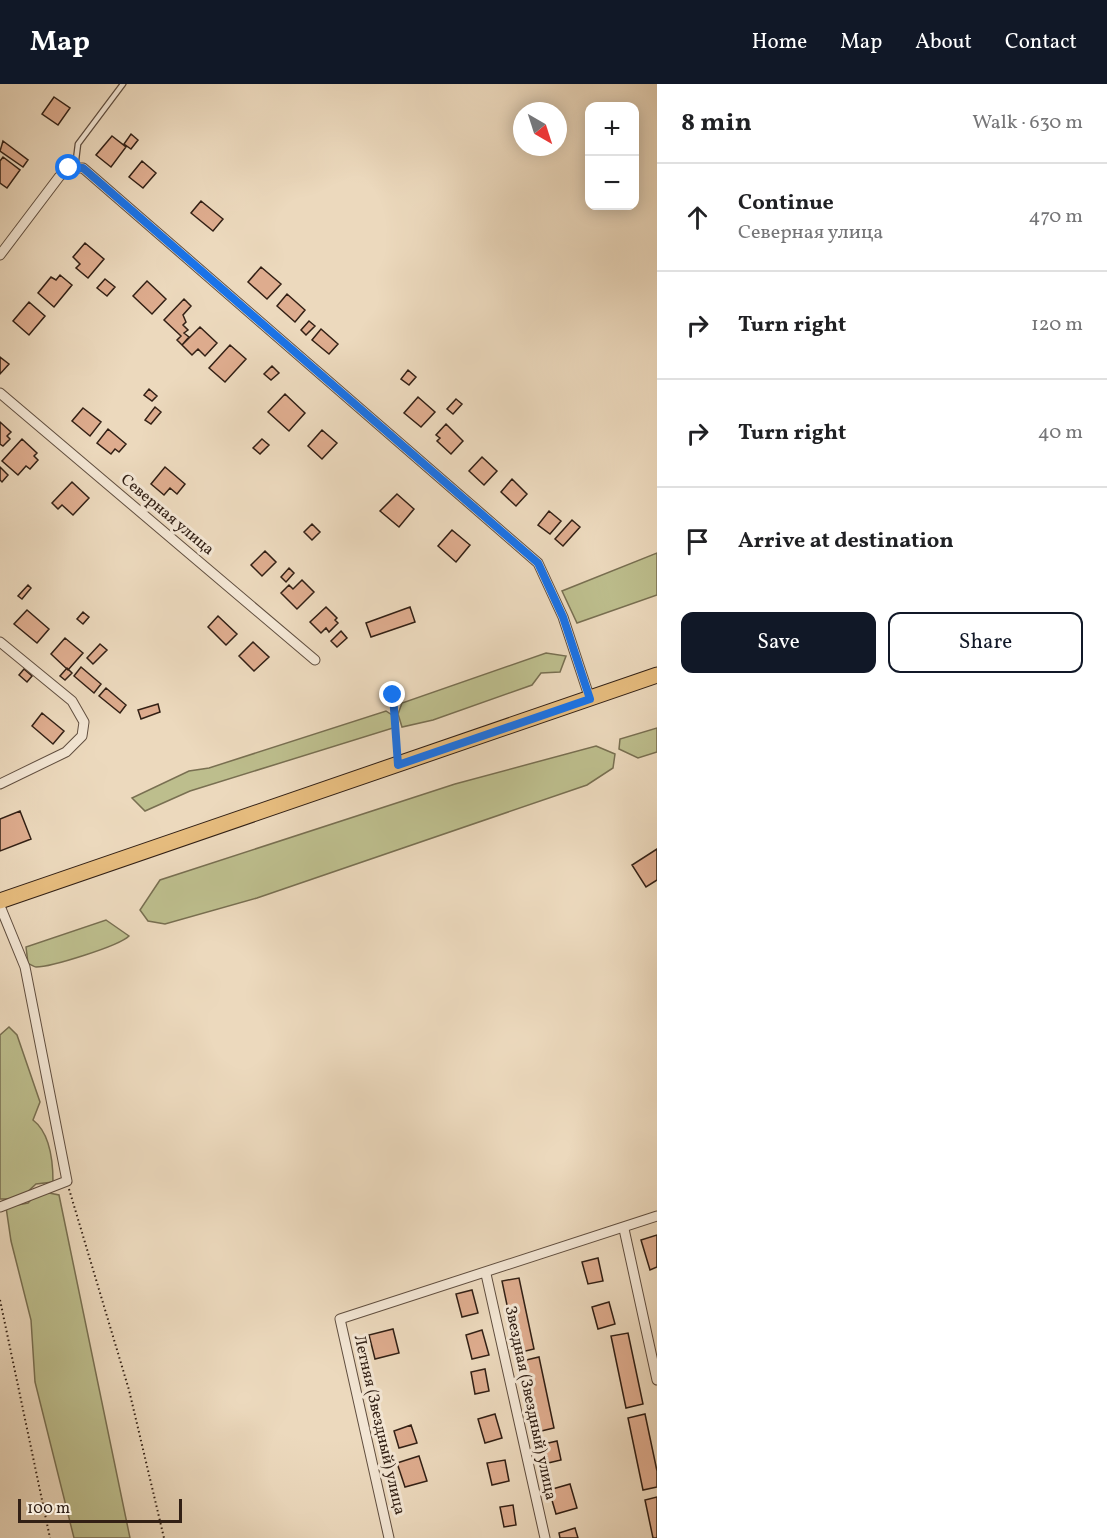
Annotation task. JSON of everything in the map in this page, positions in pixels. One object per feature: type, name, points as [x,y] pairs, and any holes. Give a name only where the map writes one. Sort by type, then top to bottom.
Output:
[{"type":"main road","points":[[0,901],[657,675]]},
{"type":"street","points":[[0,255],[59,177],[72,168],[83,168],[538,563],[563,617],[590,699]]},
{"type":"street","name":"Северная улица","points":[[0,393],[315,660]]},
{"type":"street","points":[[0,642],[72,701],[84,723],[82,736],[66,752],[0,784]]},
{"type":"street","points":[[0,906],[25,967],[67,1181],[0,1207]]},
{"type":"street","points":[[486,1274],[657,1216]]},
{"type":"street","points":[[624,1228],[657,1380]]},
{"type":"street","name":"Летняя (Звездный) улица","points":[[389,1538],[340,1319],[486,1274]]},
{"type":"street","name":"Звездная (Звездный) улица","points":[[486,1274],[544,1538]]},
{"type":"lane","points":[[72,168],[78,144],[123,84]]},
{"type":"path","points":[[393,695],[398,765]]},
{"type":"path","points":[[67,1181],[129,1390],[164,1538]]},
{"type":"path","points":[[0,1300],[37,1487],[50,1538]]},
{"type":"green space","points":[[657,553],[657,595],[577,623],[562,591]]},
{"type":"green space","points":[[546,653],[566,656],[560,672],[541,673],[532,685],[433,720],[402,727],[398,714],[402,703]]},
{"type":"green space","points":[[386,711],[392,715],[393,728],[190,791],[145,811],[132,798],[189,771],[209,768]]},
{"type":"green space","points":[[657,728],[657,752],[638,758],[619,749],[620,739]]},
{"type":"green space","points":[[596,746],[615,754],[613,768],[587,785],[257,898],[165,924],[148,921],[140,910],[160,880],[455,784]]},
{"type":"green space","points":[[106,920],[129,936],[99,950],[55,964],[36,967],[28,963],[26,947]]},
{"type":"green space","points":[[9,1027],[17,1035],[40,1102],[33,1120],[47,1140],[53,1174],[53,1182],[36,1184],[20,1199],[0,1199],[0,1035]]},
{"type":"green space","points":[[39,1191],[59,1195],[130,1538],[74,1538],[35,1382],[31,1320],[11,1241],[6,1207],[28,1203]]},
{"type":"building","points":[[54,97],[70,108],[58,125],[42,114]]},
{"type":"building","points":[[131,134],[138,140],[131,149],[124,144]]},
{"type":"building","points":[[112,136],[126,147],[111,167],[96,155]]},
{"type":"building","points":[[3,141],[28,160],[23,167],[0,151]]},
{"type":"building","points":[[3,157],[20,170],[7,188],[0,183],[0,161]]},
{"type":"building","points":[[142,161],[156,173],[143,188],[129,177]]},
{"type":"building","points":[[201,201],[223,219],[213,231],[191,213]]},
{"type":"building","points":[[85,243],[104,259],[88,278],[76,268],[80,264],[73,257]]},
{"type":"building","points":[[261,267],[281,284],[267,299],[248,282]]},
{"type":"building","points":[[60,275],[72,285],[54,307],[38,293],[51,277],[56,280]]},
{"type":"building","points":[[105,279],[115,287],[107,296],[97,288]]},
{"type":"building","points":[[147,281],[166,299],[152,314],[133,296]]},
{"type":"building","points":[[287,294],[305,310],[295,322],[277,306]]},
{"type":"building","points":[[184,299],[191,306],[183,315],[186,322],[183,325],[188,330],[184,333],[189,337],[182,345],[177,340],[181,336],[164,320]]},
{"type":"building","points":[[29,302],[45,316],[29,335],[13,321]]},
{"type":"building","points":[[309,321],[315,326],[306,335],[301,330]]},
{"type":"building","points":[[200,327],[217,343],[205,356],[198,349],[192,355],[182,345]]},
{"type":"building","points":[[321,329],[338,344],[329,354],[312,340]]},
{"type":"building","points":[[230,345],[246,359],[225,382],[209,368]]},
{"type":"building","points":[[0,357],[9,364],[0,374]]},
{"type":"building","points":[[272,366],[279,373],[271,380],[264,374]]},
{"type":"building","points":[[408,370],[416,377],[409,385],[401,379]]},
{"type":"building","points":[[149,389],[157,396],[152,401],[144,395]]},
{"type":"building","points":[[285,394],[305,413],[289,431],[268,412]]},
{"type":"building","points":[[418,397],[435,412],[421,427],[404,413]]},
{"type":"building","points":[[456,399],[462,404],[453,414],[447,409]]},
{"type":"building","points":[[155,407],[161,412],[151,424],[145,420]]},
{"type":"building","points":[[83,408],[101,422],[90,436],[72,421]]},
{"type":"building","points":[[0,422],[11,432],[7,436],[10,439],[3,446],[0,444]]},
{"type":"building","points":[[446,424],[463,441],[451,454],[437,441],[440,438],[436,435]]},
{"type":"building","points":[[108,429],[126,444],[119,452],[115,449],[111,454],[97,443]]},
{"type":"building","points":[[322,430],[337,443],[322,459],[308,446]]},
{"type":"building","points":[[22,439],[37,453],[34,456],[38,460],[30,469],[26,466],[18,475],[2,461]]},
{"type":"building","points":[[262,439],[269,445],[260,454],[253,448]]},
{"type":"building","points":[[482,457],[497,471],[484,485],[469,471]]},
{"type":"building","points":[[0,467],[8,475],[2,482],[0,480]]},
{"type":"building","points":[[165,467],[185,484],[177,494],[170,488],[164,495],[151,484]]},
{"type":"building","points":[[512,479],[527,494],[516,506],[501,492]]},
{"type":"building","points":[[72,482],[89,498],[73,515],[62,505],[58,509],[52,503]]},
{"type":"building","points":[[397,494],[414,509],[399,527],[380,511]]},
{"type":"building","points":[[549,511],[561,521],[550,534],[538,525]]},
{"type":"building","points":[[572,520],[580,527],[563,546],[555,539]]},
{"type":"building","points":[[312,524],[320,532],[312,540],[304,532]]},
{"type":"building","points":[[452,530],[470,545],[456,562],[438,546]]},
{"type":"building","points":[[265,551],[276,562],[262,576],[251,565]]},
{"type":"building","points":[[289,568],[294,573],[286,582],[281,577]]},
{"type":"building","points":[[302,580],[314,592],[297,609],[281,593],[289,585],[293,589]]},
{"type":"building","points":[[28,585],[31,588],[22,599],[18,596]]},
{"type":"building","points":[[326,607],[337,618],[335,620],[338,623],[329,632],[326,628],[321,633],[310,622]]},
{"type":"building","points":[[410,607],[415,622],[371,637],[366,623]]},
{"type":"building","points":[[27,610],[49,629],[37,643],[14,624]]},
{"type":"building","points":[[83,612],[89,617],[83,624],[77,619]]},
{"type":"building","points":[[218,616],[237,634],[226,645],[208,627]]},
{"type":"building","points":[[341,631],[347,638],[337,647],[331,641]]},
{"type":"building","points":[[65,638],[83,653],[68,670],[51,654]]},
{"type":"building","points":[[253,642],[269,657],[254,671],[239,656]]},
{"type":"building","points":[[100,644],[107,650],[93,664],[87,658]]},
{"type":"building","points":[[81,667],[101,684],[94,693],[74,676]]},
{"type":"building","points":[[67,668],[72,673],[65,680],[60,676]]},
{"type":"building","points":[[24,669],[32,676],[27,682],[19,675]]},
{"type":"building","points":[[106,688],[126,705],[120,713],[99,696]]},
{"type":"building","points":[[158,704],[160,712],[141,719],[138,710]]},
{"type":"building","points":[[42,713],[64,731],[53,744],[32,726]]},
{"type":"building","points":[[20,811],[31,839],[0,851],[0,819]]},
{"type":"building","points":[[657,849],[657,880],[646,887],[632,865]]},
{"type":"building","points":[[657,1235],[657,1267],[650,1270],[641,1240]]},
{"type":"building","points":[[598,1258],[603,1281],[588,1284],[582,1262]]},
{"type":"building","points":[[519,1278],[534,1349],[517,1353],[502,1281]]},
{"type":"building","points":[[472,1290],[478,1313],[462,1317],[456,1294]]},
{"type":"building","points":[[609,1302],[615,1324],[598,1329],[592,1307]]},
{"type":"building","points":[[393,1329],[399,1353],[375,1359],[369,1335]]},
{"type":"building","points":[[482,1330],[489,1355],[472,1359],[466,1335]]},
{"type":"building","points":[[628,1333],[643,1404],[626,1408],[611,1336]]},
{"type":"building","points":[[539,1357],[554,1428],[537,1432],[522,1361]]},
{"type":"building","points":[[485,1369],[489,1391],[475,1394],[471,1372]]},
{"type":"building","points":[[495,1414],[502,1438],[485,1443],[478,1419]]},
{"type":"building","points":[[645,1414],[657,1471],[657,1487],[643,1490],[628,1418]]},
{"type":"building","points":[[411,1425],[417,1443],[399,1448],[394,1431]]},
{"type":"building","points":[[557,1441],[561,1460],[548,1463],[544,1444]]},
{"type":"building","points":[[419,1456],[427,1481],[405,1487],[397,1463]]},
{"type":"building","points":[[505,1460],[509,1481],[492,1485],[487,1463]]},
{"type":"building","points":[[570,1484],[577,1508],[556,1514],[549,1490]]},
{"type":"building","points":[[657,1497],[657,1538],[653,1538],[645,1500]]},
{"type":"building","points":[[513,1505],[516,1525],[504,1527],[500,1507]]},
{"type":"building","points":[[575,1528],[578,1538],[560,1538],[559,1533]]},
{"type":"route","points":[[69,168],[83,168],[186,260],[538,563],[563,617],[590,699],[398,765],[393,695]]}]
